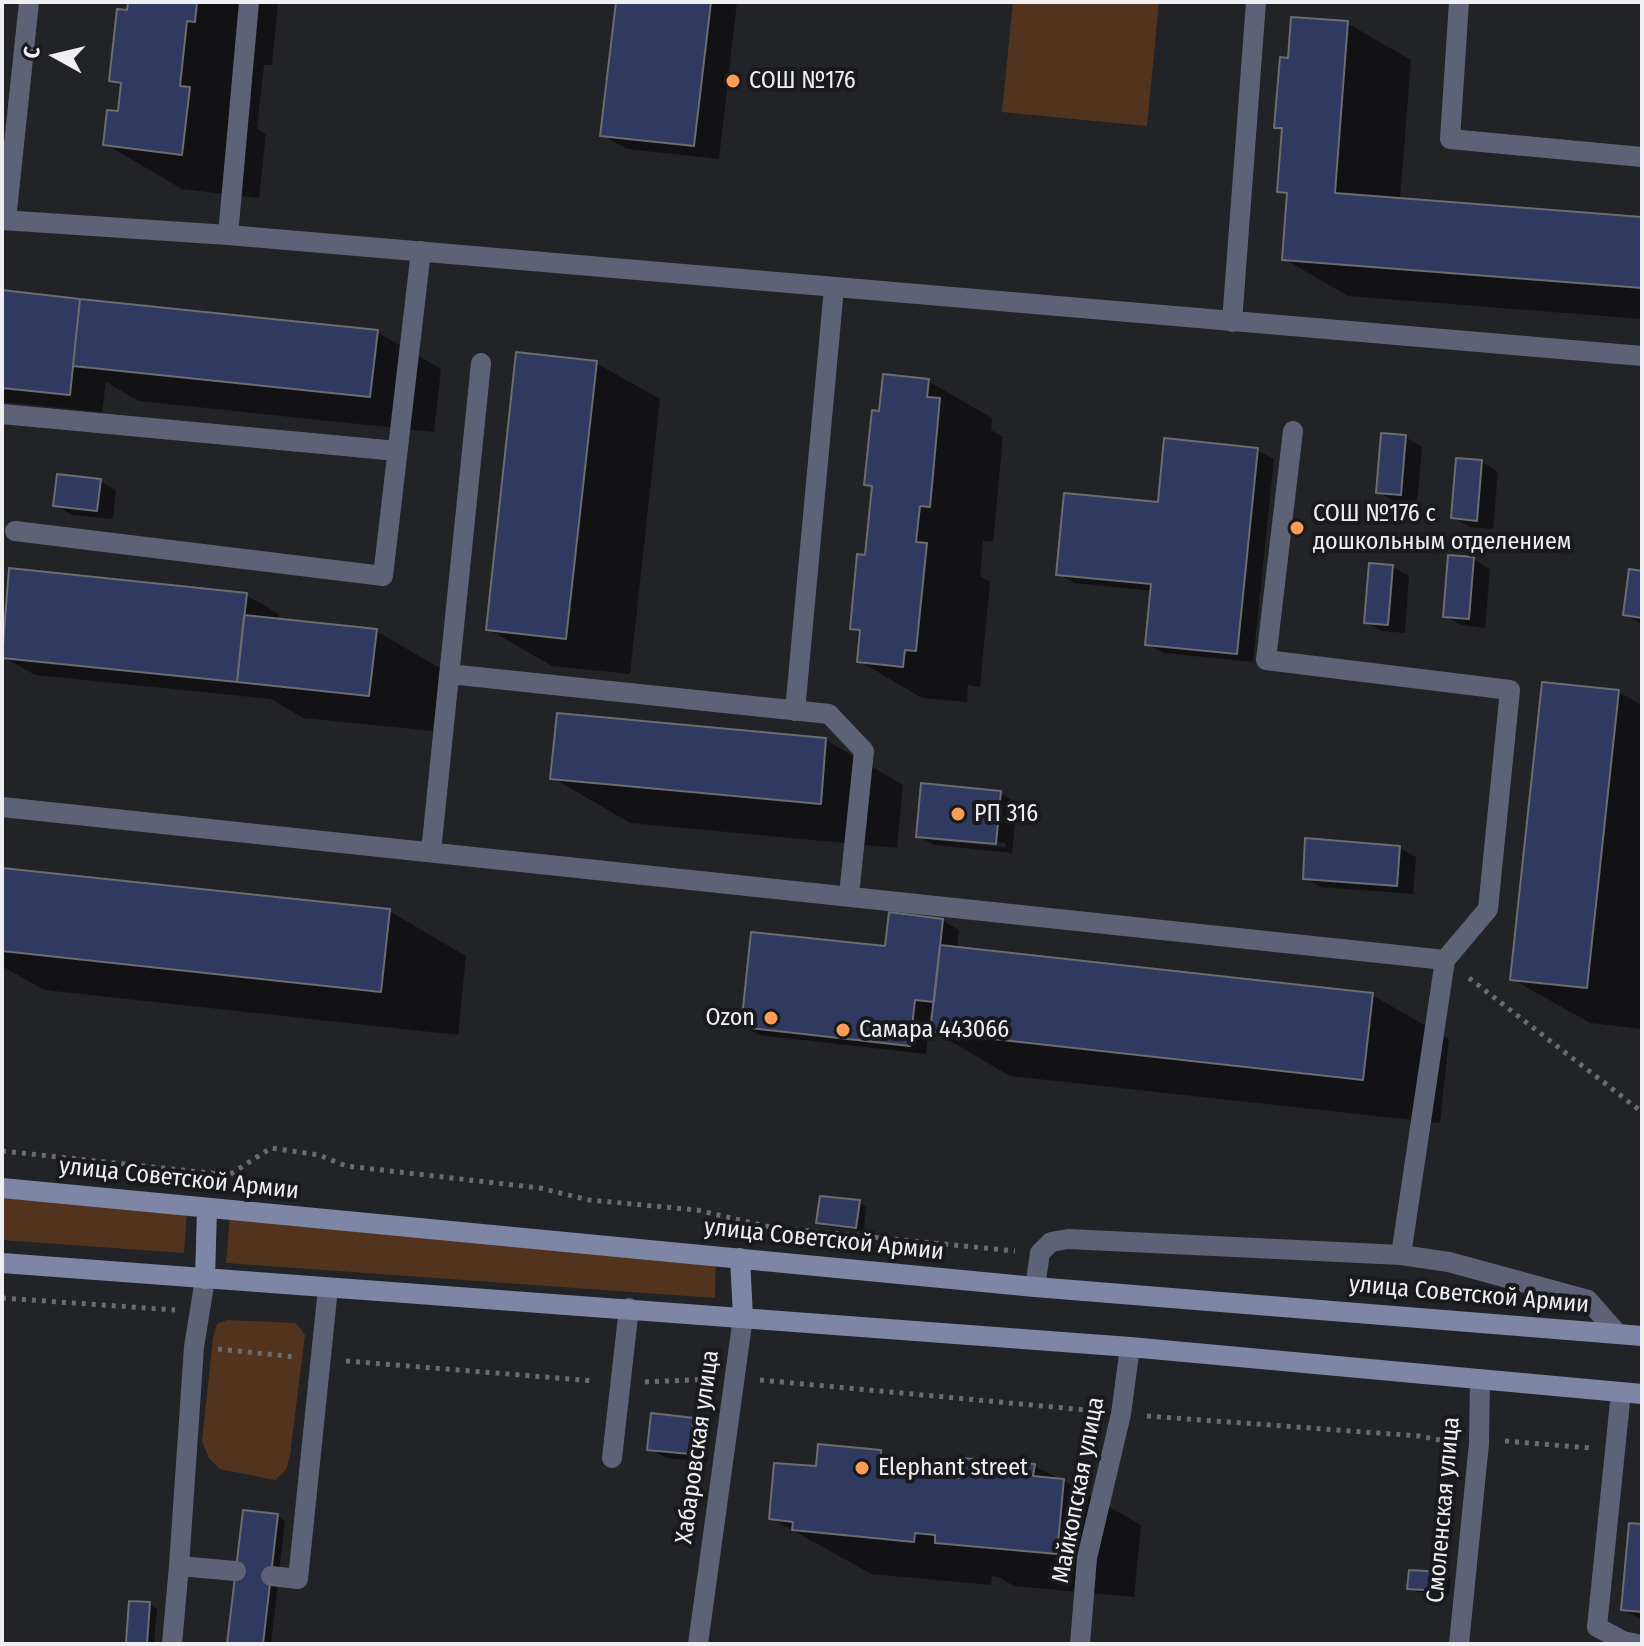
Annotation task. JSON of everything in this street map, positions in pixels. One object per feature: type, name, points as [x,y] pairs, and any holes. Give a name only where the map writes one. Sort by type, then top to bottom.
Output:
[{"type":"main road","name":"улица Советской Армии","points":[[2,1188],[1035,1287],[1642,1336]]},
{"type":"main road","points":[[205,1279],[207,1209]]},
{"type":"main road","name":"Хабаровская улица","points":[[740,1258],[743,1317]]},
{"type":"main road","points":[[2,1263],[1130,1347],[1642,1394]]},
{"type":"street","points":[[29,2],[4,220],[421,251],[1642,356]]},
{"type":"street","points":[[228,235],[249,2]]},
{"type":"street","points":[[1232,322],[1256,2]]},
{"type":"street","points":[[1459,2],[1450,139],[1642,157]]},
{"type":"street","points":[[15,531],[383,576],[421,251]]},
{"type":"street","points":[[795,711],[834,288]]},
{"type":"street","points":[[431,852],[481,363]]},
{"type":"street","points":[[2,414],[397,451]]},
{"type":"street","points":[[1293,431],[1266,660],[1510,690],[1488,909],[1445,960],[1401,1255]]},
{"type":"street","points":[[449,674],[829,714],[864,751],[849,895]]},
{"type":"street","points":[[2,807],[1445,960]]},
{"type":"street","points":[[1035,1287],[1040,1253],[1051,1242],[1068,1239],[1401,1255],[1449,1262],[1577,1296],[1588,1300],[1617,1333]]},
{"type":"street","points":[[172,1644],[194,1347],[205,1279]]},
{"type":"street","points":[[271,1576],[298,1579],[328,1288]]},
{"type":"street","points":[[612,1458],[629,1308]]},
{"type":"street","name":"Хабаровская улица","points":[[698,1644],[743,1317]]},
{"type":"street","name":"Майкопская улица","points":[[1080,1644],[1087,1558],[1121,1414],[1130,1347]]},
{"type":"street","name":"Смоленская улица","points":[[1459,1644],[1479,1443],[1480,1379]]},
{"type":"street","points":[[1621,1392],[1597,1627],[1623,1641],[1637,1644]]},
{"type":"street","points":[[179,1566],[236,1571]]},
{"type":"path","points":[[1445,960],[1642,1112]]},
{"type":"path","points":[[2,1151],[229,1175],[271,1148],[319,1155],[346,1166],[540,1188],[589,1200],[697,1210],[770,1227],[1040,1253]]},
{"type":"path","points":[[2,1298],[174,1309],[194,1347],[620,1383],[733,1378],[1121,1414],[1479,1443],[1516,1441],[1616,1450]]},
{"type":"shaded area","points":[[1013,2],[1159,2],[1147,126],[1002,112]]},
{"type":"shaded area","points":[[2,1196],[187,1210],[184,1253],[2,1240]]},
{"type":"shaded area","points":[[230,1214],[716,1258],[715,1298],[226,1263]]},
{"type":"shaded area","points":[[227,1320],[296,1323],[305,1335],[290,1456],[286,1470],[275,1480],[220,1469],[209,1458],[202,1441],[213,1338],[217,1324]]},
{"type":"building","points":[[128,2],[197,2],[195,22],[187,21],[180,86],[190,87],[182,155],[103,145],[107,110],[118,111],[121,83],[109,81],[117,9],[127,10]]},
{"type":"building","points":[[616,2],[711,2],[694,146],[600,136]]},
{"type":"building","points":[[1291,17],[1348,21],[1335,193],[1642,217],[1642,288],[1282,260],[1287,193],[1277,192],[1282,128],[1274,128],[1280,57],[1288,58]]},
{"type":"building","points":[[2,290],[80,299],[70,395],[2,388]]},
{"type":"building","points":[[80,299],[378,330],[370,397],[73,366]]},
{"type":"building","points":[[516,352],[597,361],[566,639],[486,630]]},
{"type":"building","points":[[883,374],[929,379],[927,397],[940,398],[930,507],[920,506],[916,542],[927,543],[916,651],[905,650],[903,667],[857,662],[860,630],[850,629],[857,554],[865,555],[872,486],[864,485],[872,410],[879,411]]},
{"type":"building","points":[[1381,433],[1406,435],[1401,495],[1376,493]]},
{"type":"building","points":[[1164,438],[1258,448],[1237,654],[1145,645],[1151,584],[1056,575],[1064,493],[1158,502]]},
{"type":"building","points":[[1456,458],[1482,460],[1477,521],[1451,518]]},
{"type":"building","points":[[57,474],[101,479],[97,511],[53,506]]},
{"type":"building","points":[[1448,555],[1474,557],[1469,619],[1443,617]]},
{"type":"building","points":[[1369,563],[1393,565],[1388,625],[1364,623]]},
{"type":"building","points":[[9,568],[247,593],[237,682],[2,658]]},
{"type":"building","points":[[1629,569],[1642,571],[1642,618],[1623,615]]},
{"type":"building","points":[[244,615],[377,629],[369,696],[237,682]]},
{"type":"building","points":[[1542,682],[1619,690],[1587,988],[1510,980]]},
{"type":"building","points":[[557,713],[826,738],[821,804],[550,779]]},
{"type":"building","name":"РП 316","points":[[921,783],[1001,791],[996,844],[916,837]]},
{"type":"building","points":[[1305,838],[1400,846],[1397,886],[1303,879]]},
{"type":"building","points":[[2,868],[390,909],[381,992],[2,951]]},
{"type":"building","points":[[889,912],[943,919],[934,1002],[915,1000],[910,1046],[741,1027],[751,932],[885,946]]},
{"type":"building","points":[[940,945],[1373,993],[1363,1080],[930,1032]]},
{"type":"building","points":[[820,1196],[860,1200],[856,1228],[816,1223]]},
{"type":"building","points":[[651,1413],[694,1418],[690,1454],[647,1450]]},
{"type":"building","points":[[818,1444],[881,1450],[880,1471],[960,1478],[962,1458],[1035,1464],[1033,1476],[1064,1479],[1057,1554],[935,1543],[935,1535],[915,1533],[914,1542],[792,1530],[793,1522],[769,1519],[774,1463],[816,1466]]},
{"type":"building","points":[[243,1510],[278,1514],[263,1644],[227,1644]]},
{"type":"building","points":[[1629,1523],[1642,1524],[1642,1612],[1621,1610]]},
{"type":"building","points":[[1409,1570],[1443,1572],[1441,1591],[1407,1589]]},
{"type":"building","points":[[129,1601],[150,1602],[147,1644],[126,1643]]},
{"type":"place","name":"СОШ №176","points":[[733,81]]},
{"type":"place","name":"СОШ №176 с дошкольным отделением","points":[[1297,528]]},
{"type":"place","name":"РП 316","points":[[958,814]]},
{"type":"place","name":"Ozon","points":[[771,1018]]},
{"type":"place","name":"Самара 443066","points":[[843,1030]]},
{"type":"place","name":"Elephant street","points":[[862,1468]]}]
